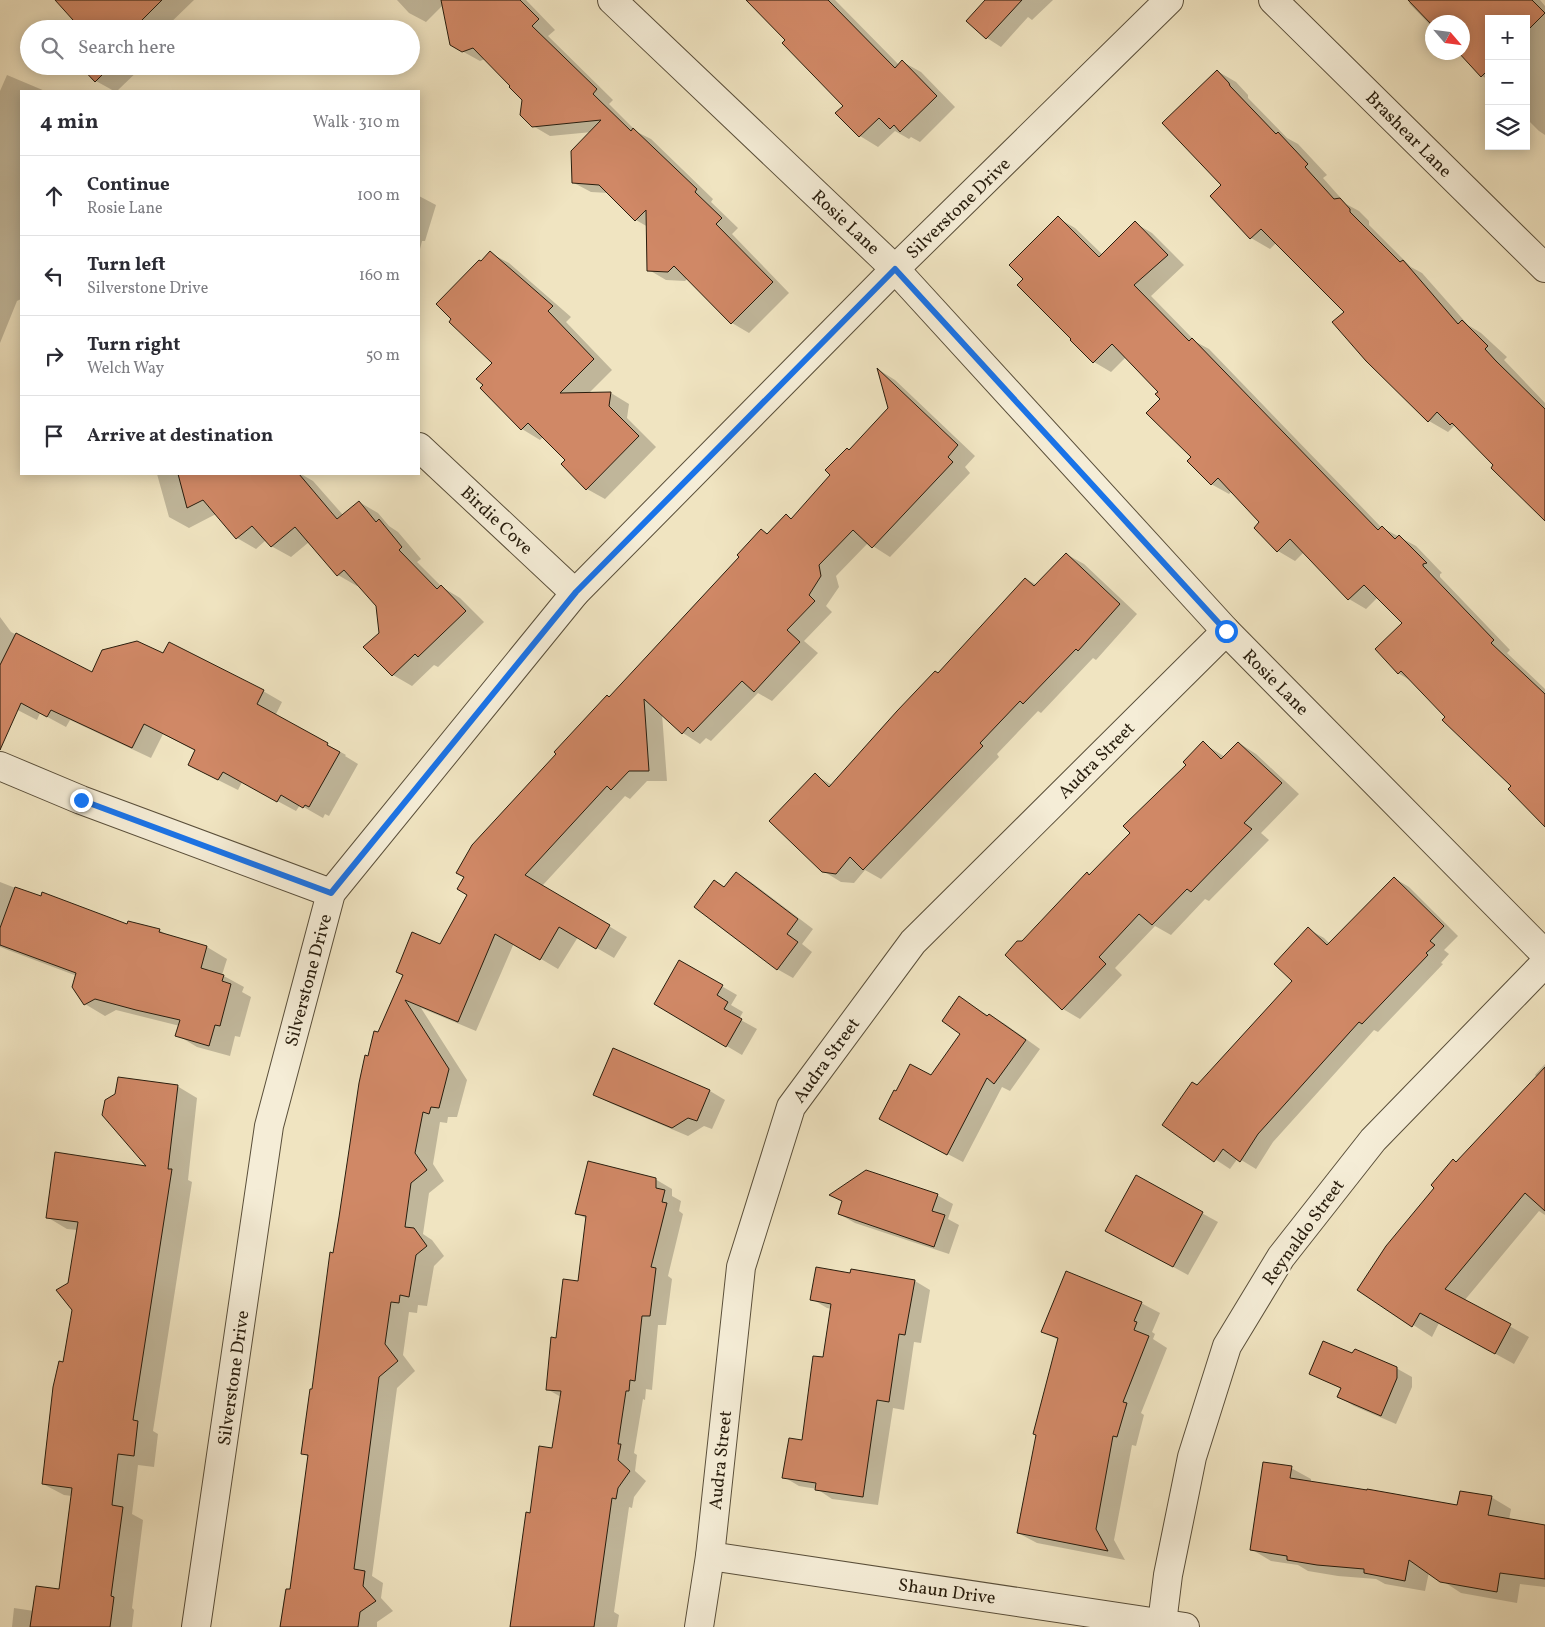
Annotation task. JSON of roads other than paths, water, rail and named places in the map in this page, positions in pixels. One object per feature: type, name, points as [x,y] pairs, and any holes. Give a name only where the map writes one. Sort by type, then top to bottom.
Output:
[{"type":"street","name":"Rosie Lane","points":[[612,0],[895,269],[1226,631],[1545,954]]},
{"type":"street","name":"Silverstone Drive","points":[[196,1627],[269,1126],[331,893],[576,592],[895,269],[1170,0]]},
{"type":"street","name":"Brashear Lane","points":[[1273,0],[1545,268]]},
{"type":"street","name":"Birdie Cove","points":[[420,448],[576,592]]},
{"type":"street","name":"Audra Street","points":[[699,1627],[710,1556],[741,1267],[791,1107],[913,942],[1226,631]]},
{"type":"street","points":[[0,766],[81,800],[331,893]]},
{"type":"street","name":"Reynaldo Street","points":[[1174,1625],[1168,1575],[1192,1457],[1227,1346],[1281,1257],[1373,1140],[1545,963]]},
{"type":"street","name":"Shaun Drive","points":[[710,1556],[1174,1625]]}]
